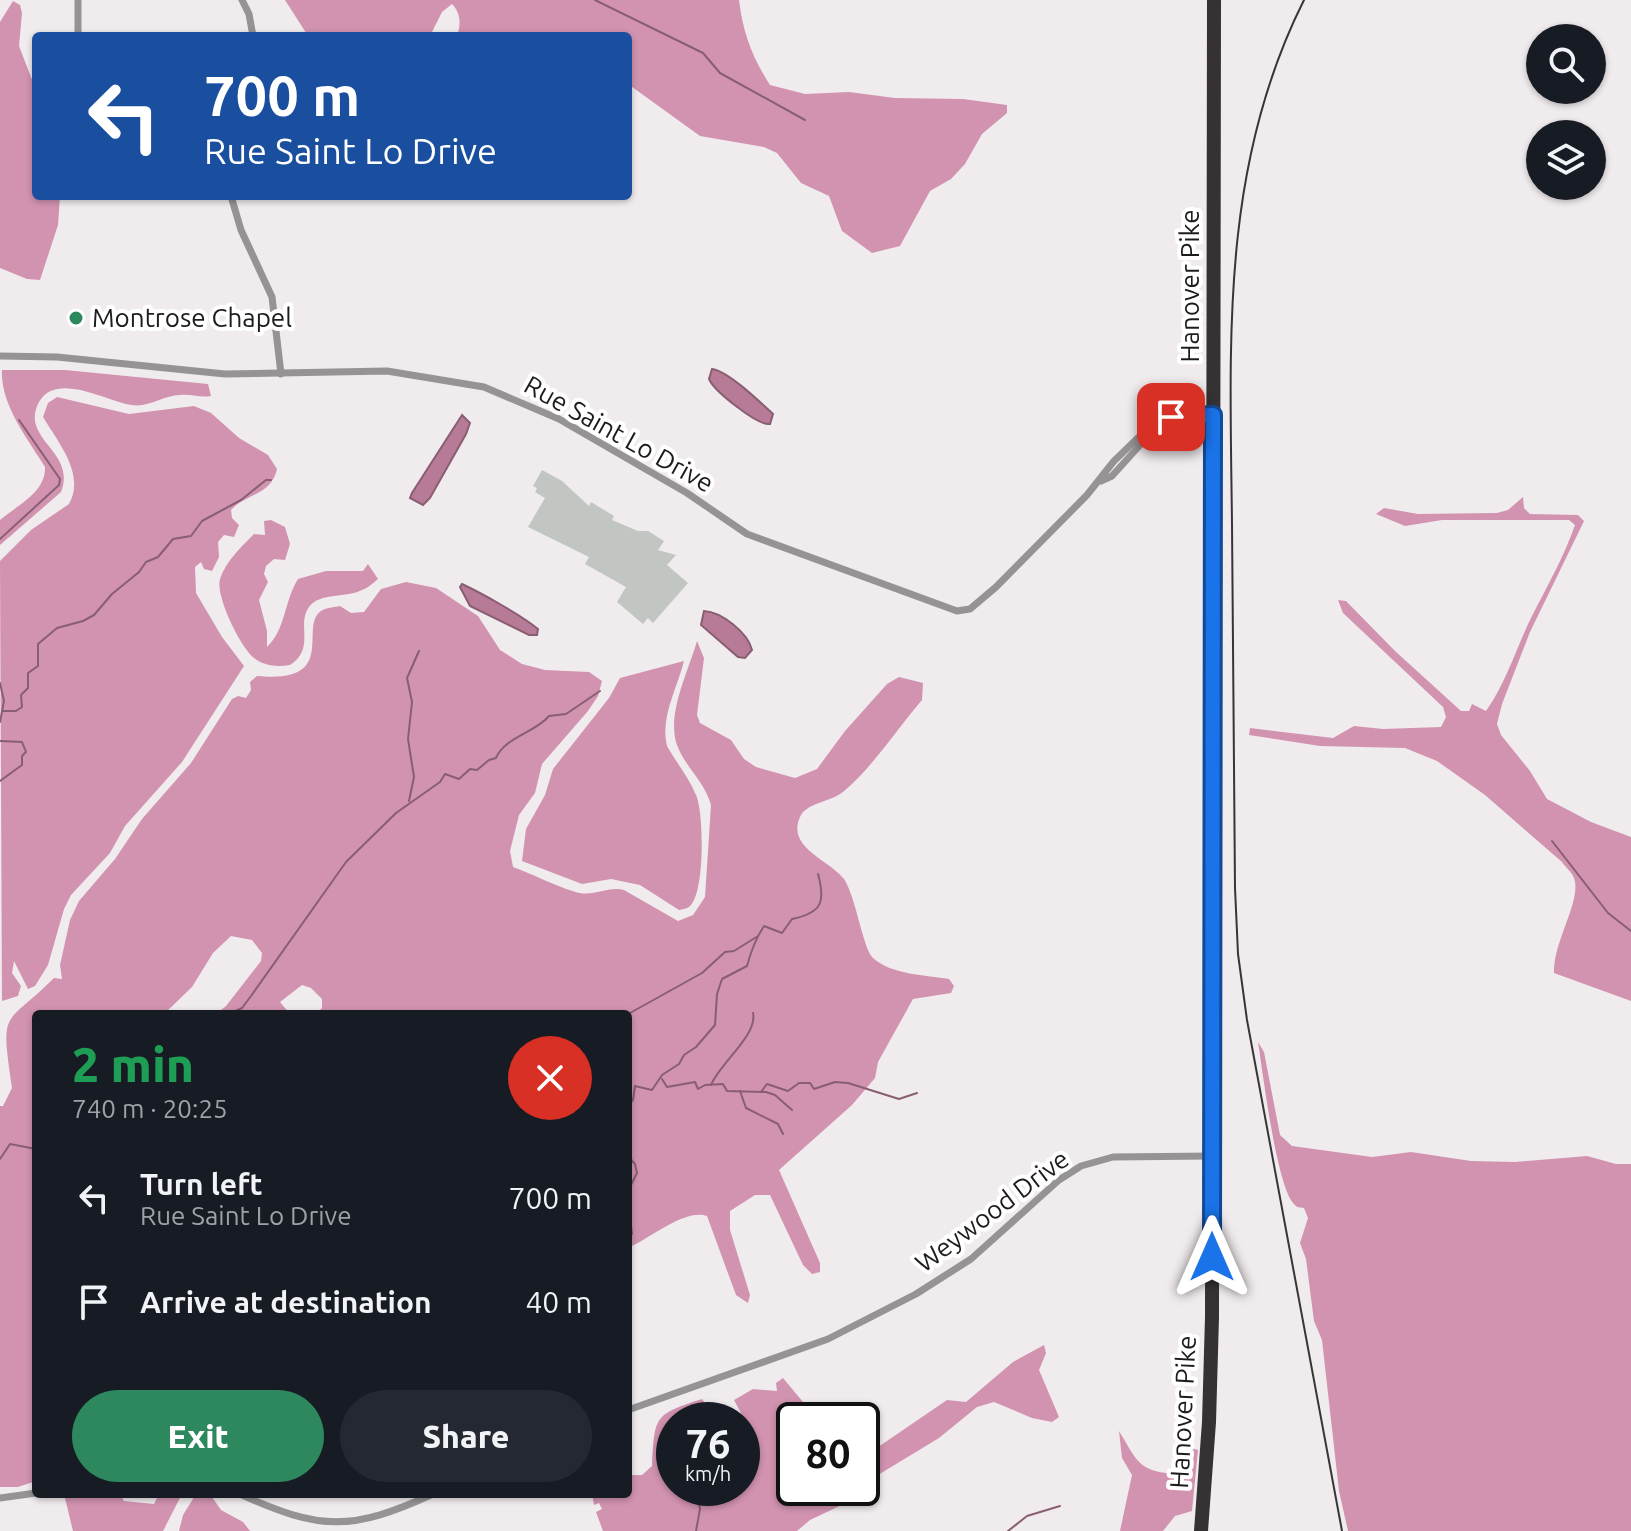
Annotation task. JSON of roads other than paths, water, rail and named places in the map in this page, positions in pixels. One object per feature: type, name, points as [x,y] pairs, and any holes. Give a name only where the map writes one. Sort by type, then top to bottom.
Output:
[{"type":"highway","name":"Hanover Pike","points":[[1201,1531],[1211,1354],[1214,0]]},
{"type":"street","points":[[78,0],[78,32]]},
{"type":"street","points":[[242,0],[252,32]]},
{"type":"street","points":[[232,200],[241,230],[272,297],[281,374]]},
{"type":"street","name":"Rue Saint Lo Drive","points":[[0,356],[57,357],[225,374],[387,371],[458,381],[506,394],[559,419],[705,503],[747,534],[957,611],[970,609],[996,587],[1143,433],[1184,415],[1213,415]]},
{"type":"street","name":"Weywood Drive","points":[[632,1409],[817,1343],[916,1294],[971,1259],[1059,1180],[1081,1166],[1113,1157],[1212,1156]]},
{"type":"street","points":[[0,1498],[32,1494]]},
{"type":"street","points":[[249,1498],[306,1523],[343,1527],[368,1525],[390,1518],[426,1498]]},
{"type":"waterway","points":[[595,0],[703,53],[720,73],[805,120]]},
{"type":"waterway","points":[[0,539],[59,485],[60,479],[19,420]]},
{"type":"waterway","points":[[2,711],[16,711],[22,707],[21,695],[28,688],[28,673],[38,666],[38,644],[57,628],[94,615],[112,594],[139,572],[146,562],[158,557],[173,539],[191,536],[202,521],[241,500],[266,480],[271,480]]},
{"type":"waterway","points":[[409,801],[414,777],[408,739],[412,702],[407,678],[419,651]]},
{"type":"waterway","points":[[0,683],[4,701],[0,722]]},
{"type":"waterway","points":[[238,1010],[346,862],[396,813],[440,782],[445,774],[459,779],[470,769],[477,770],[496,758],[506,745],[549,716],[566,714],[600,691]]},
{"type":"waterway","points":[[0,741],[22,742],[26,752],[22,756],[22,765],[0,781]]},
{"type":"waterway","points":[[1552,841],[1608,913],[1631,931]]},
{"type":"waterway","points":[[632,1101],[635,1086],[652,1090],[662,1075],[679,1064],[684,1055],[696,1047],[715,1025],[717,994],[722,979],[747,966],[764,926],[782,933],[792,919],[815,910],[821,899],[818,874]]},
{"type":"waterway","points":[[632,1012],[702,973],[725,952],[734,951],[758,936]]},
{"type":"waterway","points":[[711,1085],[750,1030],[753,1013]]},
{"type":"waterway","points":[[662,1079],[667,1087],[695,1082],[698,1089],[705,1085],[723,1084],[727,1091],[766,1092],[775,1095],[792,1110]]},
{"type":"waterway","points":[[761,1092],[767,1084],[788,1091],[799,1083],[810,1083],[814,1089],[835,1082],[899,1099],[917,1093]]},
{"type":"waterway","points":[[740,1091],[746,1108],[778,1124],[783,1134]]},
{"type":"waterway","points":[[0,1159],[10,1144],[32,1148]]},
{"type":"waterway","points":[[632,1161],[637,1173],[632,1183]]},
{"type":"waterway","points":[[696,1531],[699,1506]]},
{"type":"waterway","points":[[1008,1531],[1027,1516],[1060,1506]]},
{"type":"railway","points":[[1304,0],[1277,63],[1257,127],[1244,191],[1236,257],[1231,389],[1235,888],[1238,954],[1247,1020],[1342,1531]]},
{"type":"place","name":"Montrose Chapel","points":[[76,318]]}]
